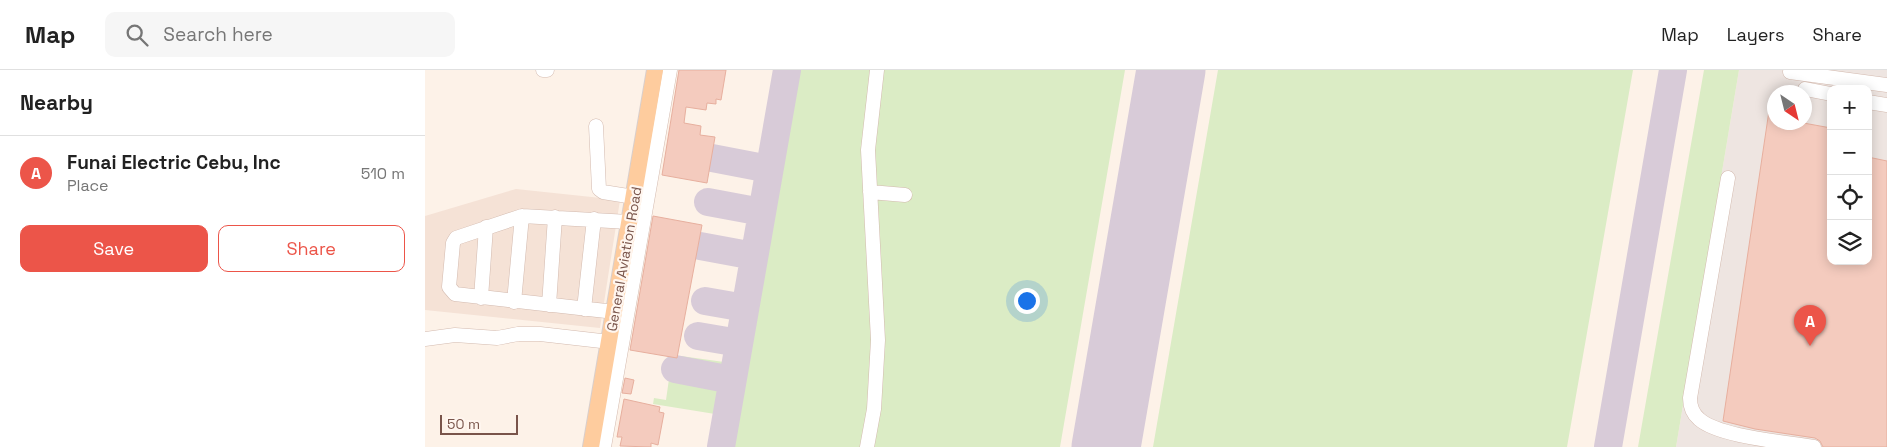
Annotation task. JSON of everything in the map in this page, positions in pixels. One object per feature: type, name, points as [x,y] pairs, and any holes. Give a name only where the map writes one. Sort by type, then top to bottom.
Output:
[{"type":"main road","name":"General Aviation Road","points":[[591,447],[655,70]]},
{"type":"street","points":[[604,447],[670,70]]},
{"type":"street","points":[[867,447],[874,409],[878,340],[868,150],[877,70]]},
{"type":"street","points":[[1790,72],[1887,85]]},
{"type":"street","points":[[1812,90],[1827,93]]},
{"type":"street","points":[[1872,103],[1887,105]]},
{"type":"street","points":[[596,126],[599,189],[603,192],[634,197]]},
{"type":"street","points":[[1728,178],[1690,398],[1692,409],[1699,419],[1719,430],[1814,447]]},
{"type":"street","points":[[871,192],[905,195]]},
{"type":"street","points":[[615,312],[455,294],[449,287],[454,240],[486,227],[522,216],[629,222]]},
{"type":"street","points":[[514,302],[522,216]]},
{"type":"street","points":[[549,306],[555,217]]},
{"type":"street","points":[[584,309],[594,219]]},
{"type":"street","points":[[481,298],[486,227]]},
{"type":"street","points":[[425,339],[455,335],[497,338],[518,334],[540,334],[610,342]]},
{"type":"shaded area","points":[[1739,70],[1887,70],[1887,447],[1676,447]]},
{"type":"shaded area","points":[[516,189],[620,200],[600,328],[425,310],[425,216]]},
{"type":"green space","points":[[792,70],[1125,70],[1060,447],[726,447]]},
{"type":"green space","points":[[1218,70],[1633,70],[1567,447],[1153,447]]},
{"type":"green space","points":[[1704,70],[1739,70],[1676,447],[1638,447]]},
{"type":"green space","points":[[681,356],[724,362],[723,373],[691,368]]},
{"type":"green space","points":[[672,373],[721,381],[715,414],[653,404],[654,398],[666,400],[669,379],[671,379]]},
{"type":"building","points":[[679,70],[726,70],[721,100],[716,99],[716,104],[707,103],[706,110],[686,107],[684,123],[701,126],[700,135],[715,137],[707,183],[662,175]]},
{"type":"building","points":[[1767,124],[1767,130],[1812,130],[1812,125],[1827,127],[1827,265],[1872,265],[1872,158],[1887,161],[1887,447],[1823,447],[1820,441],[1815,438],[1755,429],[1723,421]]},
{"type":"building","points":[[653,216],[702,225],[677,358],[630,350]]},
{"type":"building","points":[[625,378],[634,380],[631,394],[622,393]]},
{"type":"building","points":[[624,399],[660,407],[659,412],[664,413],[658,445],[651,443],[651,447],[620,446],[622,437],[617,437]]},
{"type":"taxiway","points":[[721,447],[787,70]]},
{"type":"taxiway","points":[[1608,447],[1673,70]]},
{"type":"taxiway","points":[[712,158],[769,169]]},
{"type":"taxiway","points":[[708,202],[762,212]]},
{"type":"taxiway","points":[[700,246],[754,256]]},
{"type":"taxiway","points":[[705,301],[745,308]]},
{"type":"taxiway","points":[[698,336],[739,343]]},
{"type":"taxiway","points":[[675,369],[732,380]]},
{"type":"runway","points":[[1106,447],[1171,70]]},
{"type":"place","name":"Funai Electric Cebu, Inc","points":[[1810,346]]}]
